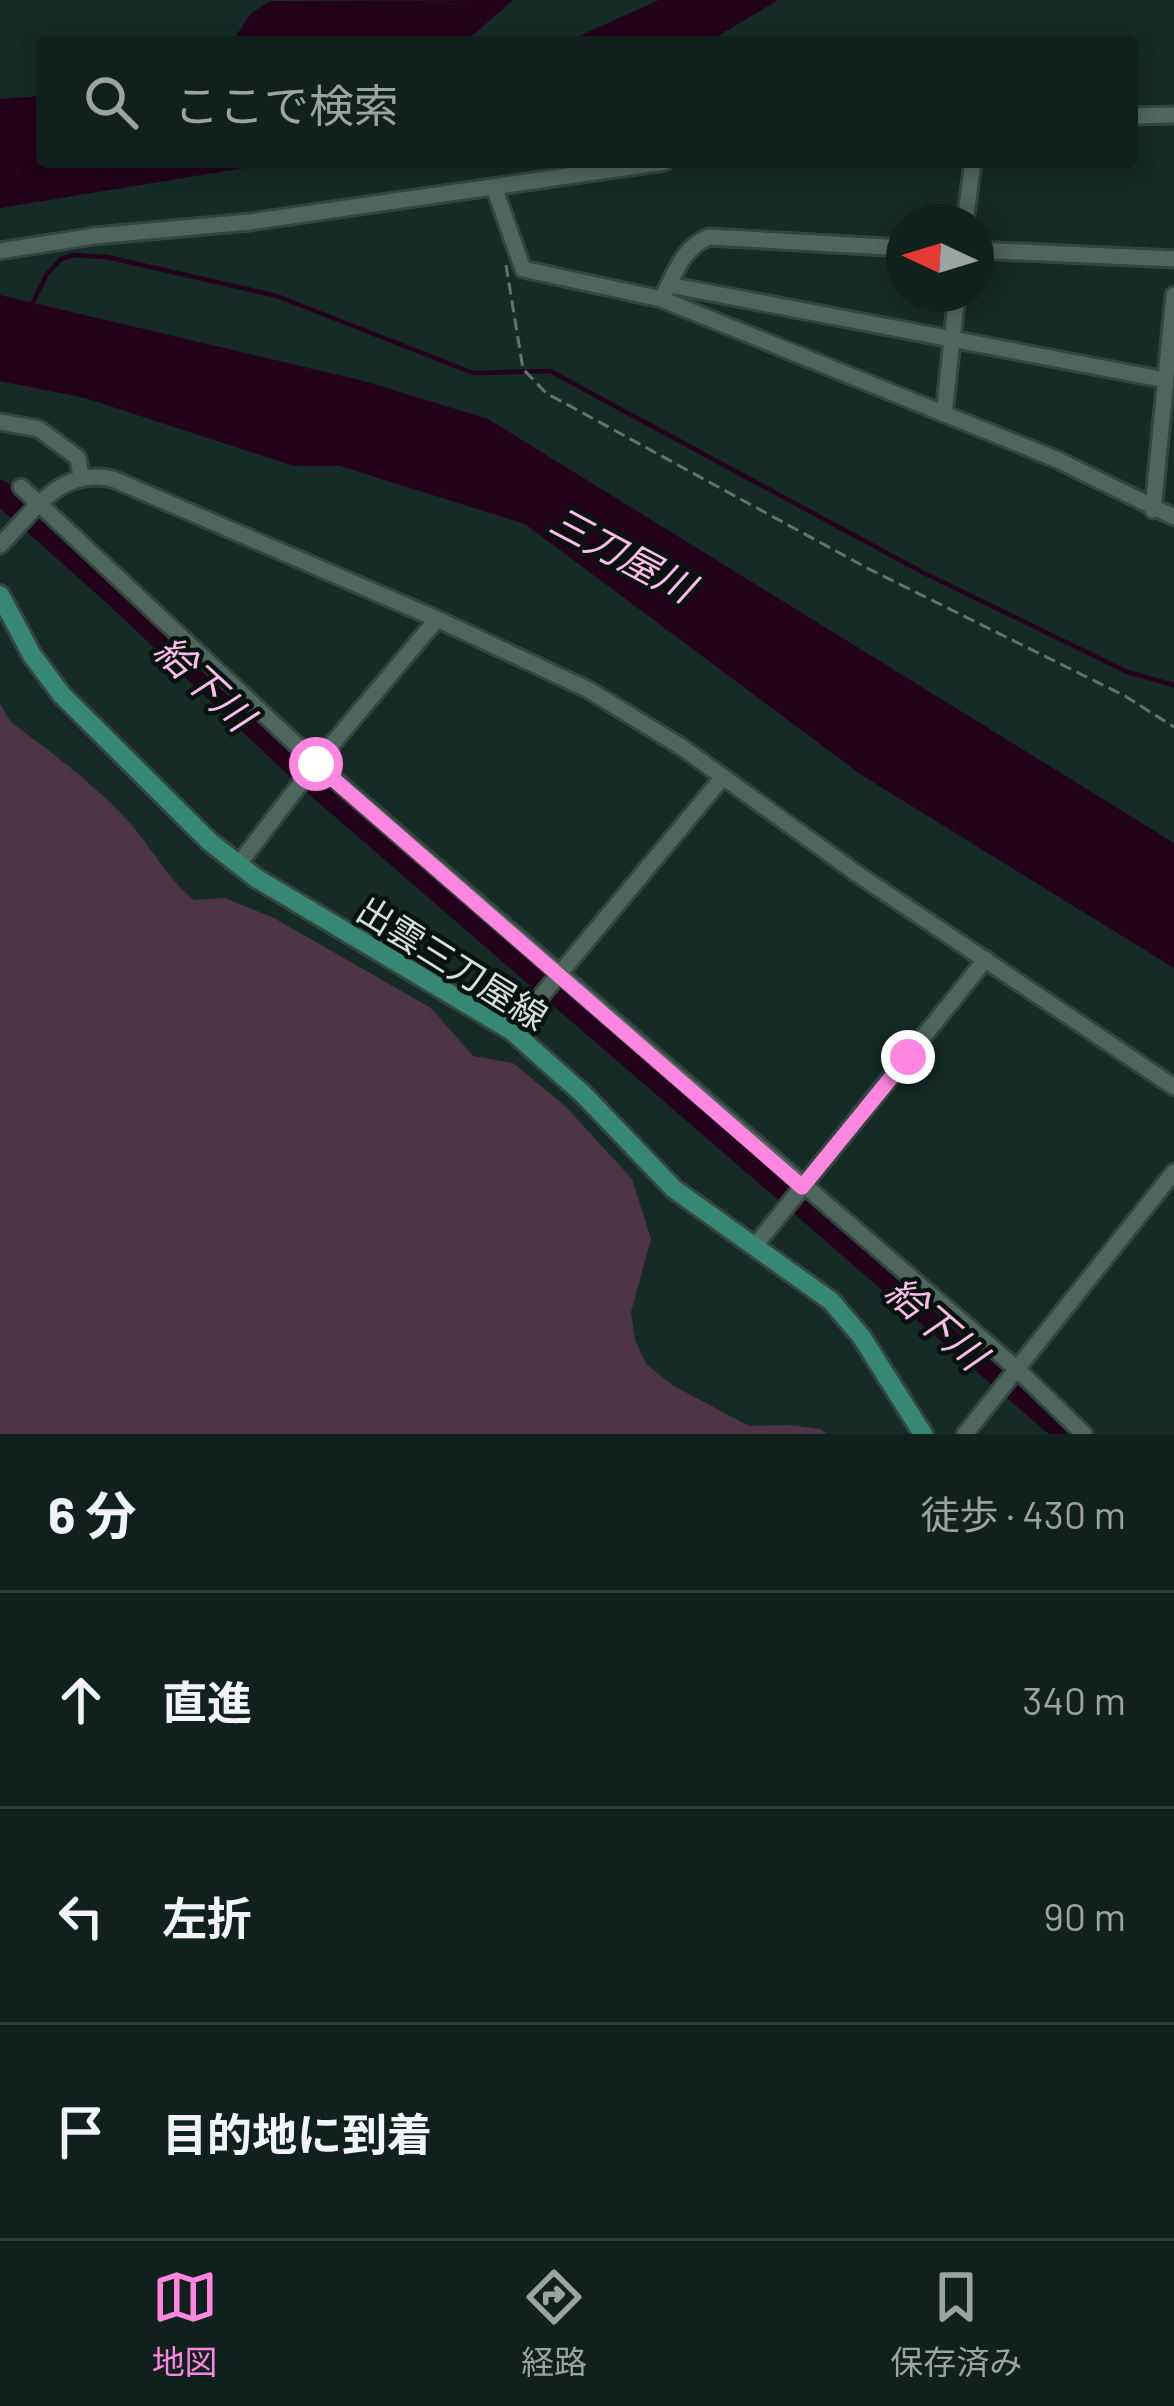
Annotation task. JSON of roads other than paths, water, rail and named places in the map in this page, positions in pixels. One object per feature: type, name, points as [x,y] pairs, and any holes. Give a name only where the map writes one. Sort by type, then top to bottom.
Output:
[{"type":"main road","name":"出雲三刀屋線","points":[[0,595],[32,655],[62,695],[238,865],[512,1031],[583,1094],[674,1189],[812,1285],[847,1318],[923,1434]]},
{"type":"street","points":[[1138,116],[1169,117]]},
{"type":"street","points":[[0,251],[94,236],[250,222],[624,168]]},
{"type":"street","points":[[967,204],[972,168]]},
{"type":"street","points":[[494,187],[523,268],[952,336],[1166,380]]},
{"type":"street","points":[[665,292],[695,242],[710,237],[886,247]]},
{"type":"street","points":[[994,251],[1174,259]]},
{"type":"street","points":[[665,292],[1058,460],[1174,517]]},
{"type":"street","points":[[1153,510],[1174,295]]},
{"type":"street","points":[[944,414],[955,312]]},
{"type":"street","points":[[0,422],[49,435],[78,458],[81,476]]},
{"type":"street","points":[[0,545],[38,505],[81,476],[123,482],[437,619],[589,690],[1174,1087]]},
{"type":"street","points":[[21,488],[315,765],[1084,1434]]},
{"type":"street","points":[[238,865],[437,619]]},
{"type":"street","points":[[512,1031],[723,777]]},
{"type":"street","points":[[754,1247],[986,959]]},
{"type":"street","points":[[964,1434],[1174,1172]]},
{"type":"water","points":[[513,0],[472,36],[236,36],[251,13],[271,1]]},
{"type":"water","points":[[659,0],[778,0],[718,36],[579,36]]},
{"type":"water","points":[[36,96],[36,168],[243,168],[0,208],[0,99]]},
{"type":"water","name":"三刀屋川","points":[[0,295],[364,381],[488,419],[1174,843],[1174,968],[863,776],[525,524],[340,466],[294,466],[85,398],[0,381]]},
{"type":"waterway","points":[[31,306],[47,274],[61,259],[107,257],[277,296],[473,373],[550,371],[922,572],[1127,672],[1174,685]]},
{"type":"waterway","name":"給下川","points":[[0,492],[313,782],[1067,1434]]}]
